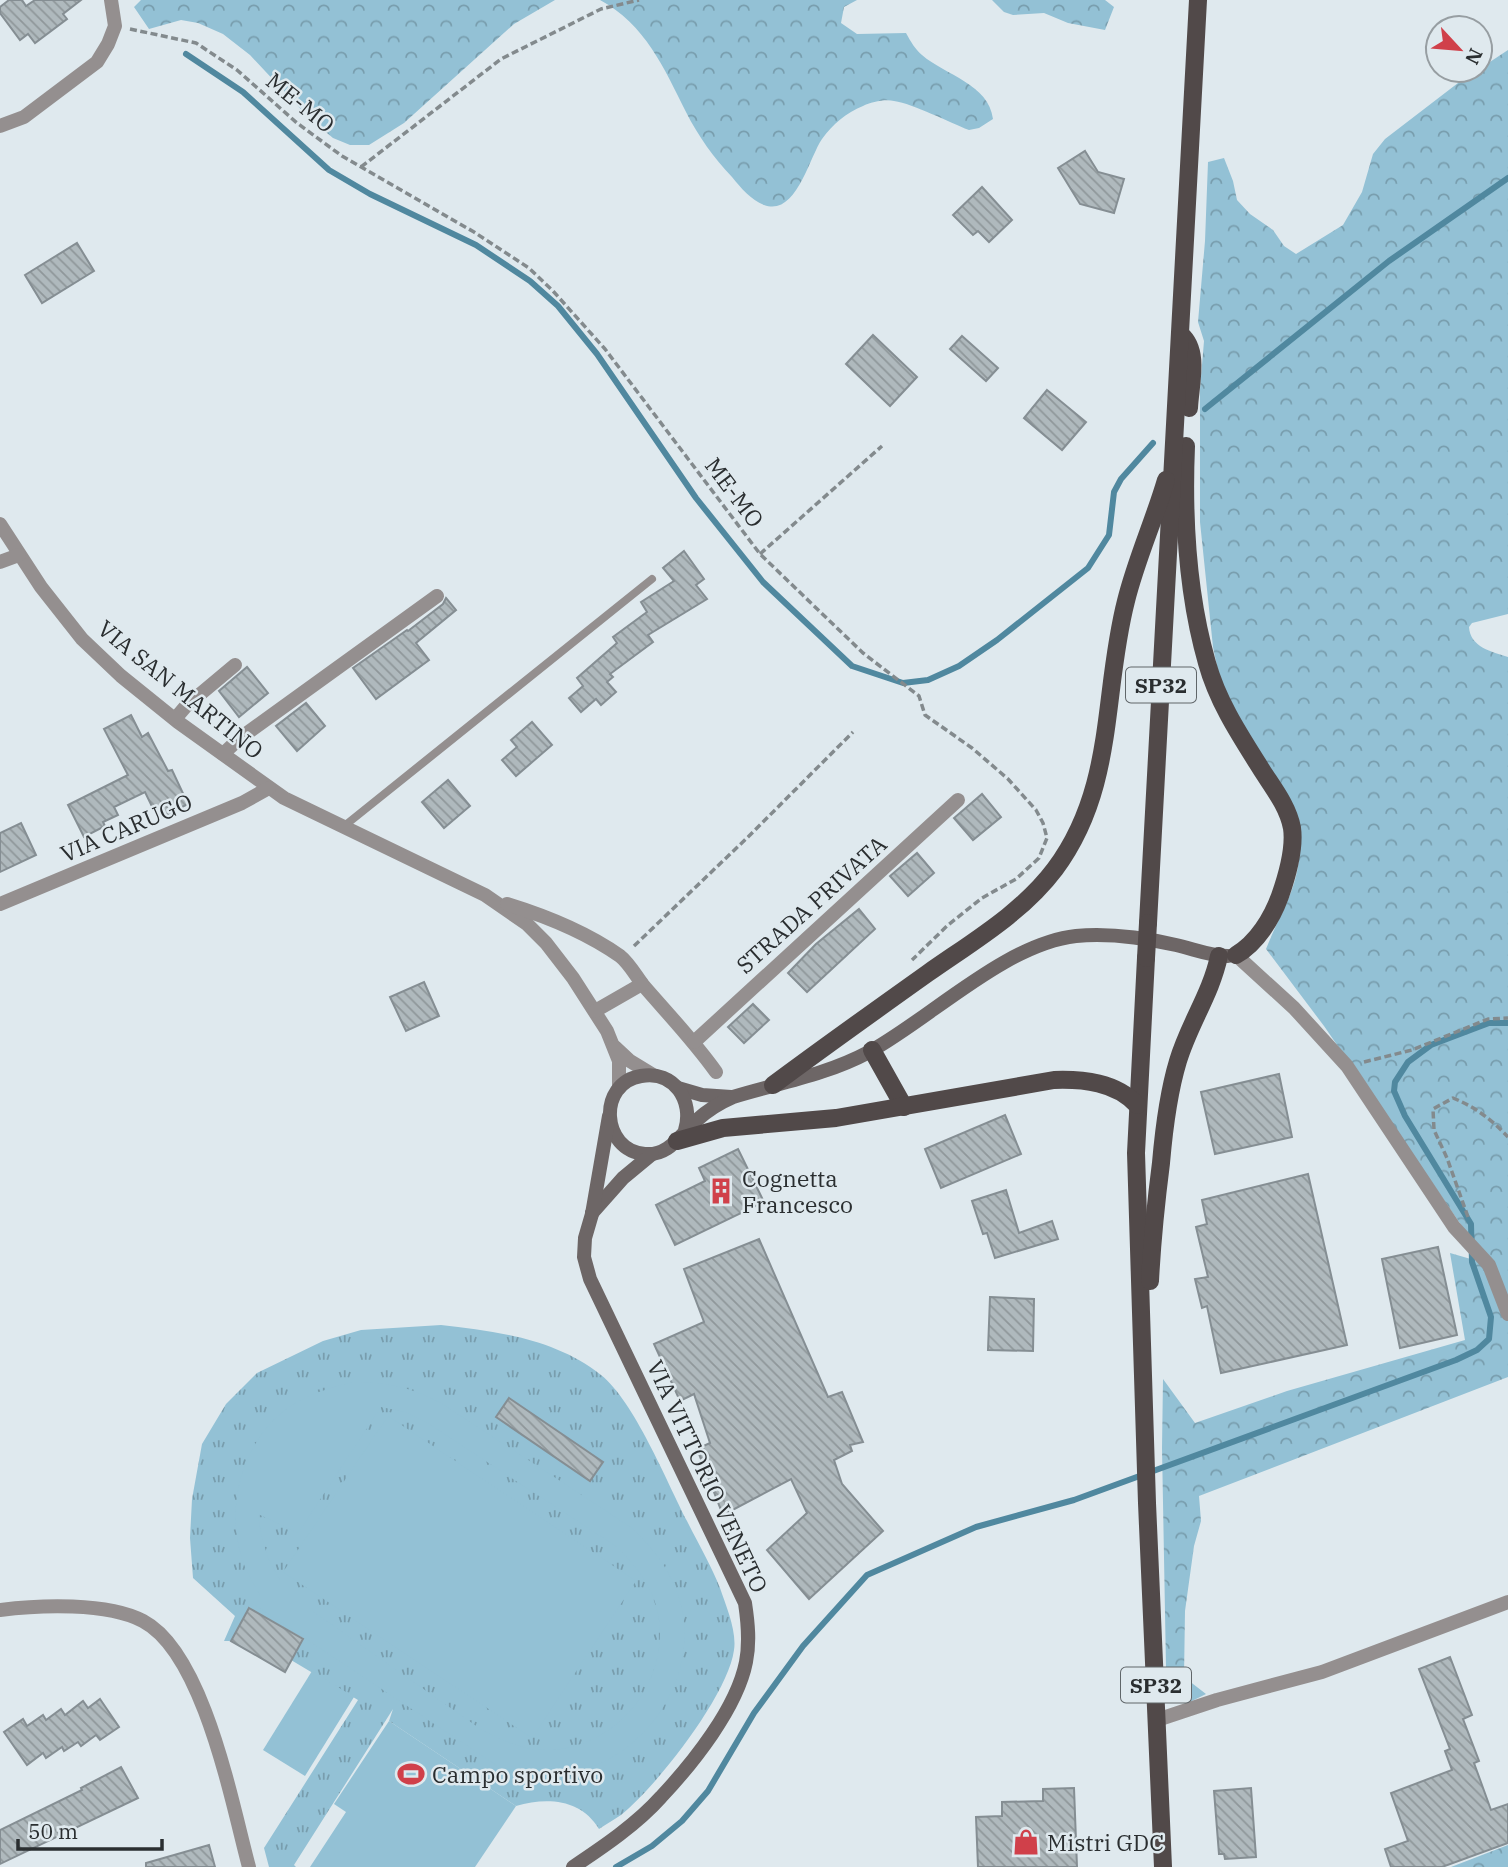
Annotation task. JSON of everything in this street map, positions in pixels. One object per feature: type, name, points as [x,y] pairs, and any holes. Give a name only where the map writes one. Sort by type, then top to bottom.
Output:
[{"type":"main road","name":"SP32","points":[[1163,1867],[1145,1454],[1136,1153],[1198,0]]},
{"type":"main road","points":[[1144,1421],[1152,1241],[1167,1111],[1181,1051],[1228,955],[1245,950],[1276,905],[1290,858],[1293,834],[1285,807],[1224,709],[1203,649],[1186,522],[1192,355],[1188,342],[1181,335]]},
{"type":"main road","points":[[773,1085],[1000,922],[1040,887],[1061,860],[1084,820],[1097,782],[1126,600],[1153,523],[1175,446]]},
{"type":"main road","points":[[872,1050],[904,1107]]},
{"type":"main road","points":[[681,1136],[723,1128],[830,1119],[1026,1084],[1063,1080],[1102,1084],[1124,1094],[1137,1105]]},
{"type":"street","points":[[0,126],[24,117],[97,62],[115,26],[111,0]]},
{"type":"street","name":"VIA SAN MARTINO","points":[[0,524],[19,555],[82,639],[121,676],[175,719],[292,803],[495,901],[527,924],[546,943],[596,1011],[614,1046],[620,1067],[619,1088]]},
{"type":"street","points":[[0,562],[19,555]]},
{"type":"street","points":[[223,754],[239,739],[437,596]]},
{"type":"street","points":[[175,719],[235,665]]},
{"type":"street","name":"VIA CARUGO","points":[[0,904],[242,803],[269,788]]},
{"type":"street","name":"STRADA PRIVATA","points":[[694,1042],[958,800]]},
{"type":"street","points":[[495,901],[534,912],[573,929],[622,957],[716,1072]]},
{"type":"street","points":[[609,1116],[611,1128],[621,1144],[635,1152],[652,1154],[665,1151],[709,1110],[733,1097],[824,1071],[872,1050],[1008,961],[1061,939],[1090,936],[1125,938],[1228,955],[1294,1008],[1347,1066],[1454,1227],[1489,1265],[1508,1314]]},
{"type":"street","points":[[596,1011],[642,984]]},
{"type":"street","name":"VIA SAN MARTINO","points":[[614,1046],[653,1075]]},
{"type":"street","points":[[592,1214],[610,1104],[619,1088],[635,1077],[664,1077],[678,1088],[686,1100],[688,1110],[681,1136]]},
{"type":"street","points":[[678,1088],[702,1095],[733,1097]]},
{"type":"street","points":[[592,1214],[623,1178],[652,1154]]},
{"type":"street","name":"VIA VITTORIO VENETO","points":[[573,1867],[626,1828],[660,1798],[685,1768],[727,1708],[746,1665],[749,1647],[745,1603],[590,1279],[584,1257],[585,1238],[592,1214]]},
{"type":"street","points":[[1157,1720],[1217,1700],[1322,1672],[1508,1602]]},
{"type":"street","points":[[0,1610],[102,1610],[122,1613],[143,1621],[159,1632],[190,1678],[211,1727],[249,1867]]},
{"type":"lane","points":[[343,827],[652,579]]},
{"type":"path","points":[[361,167],[501,59],[601,9],[639,0]]},
{"type":"path","name":"ME-MO","points":[[115,26],[196,43],[237,70],[297,123],[361,167],[474,232],[529,268],[553,290],[605,349],[760,554],[863,653],[919,696],[925,715],[972,748],[1008,779],[1036,810],[1047,838],[1039,858],[1016,879],[982,898],[948,925],[908,964]]},
{"type":"path","points":[[760,554],[882,446]]},
{"type":"path","points":[[622,957],[853,732]]},
{"type":"path","points":[[1347,1066],[1412,1050],[1488,1019],[1508,1018]]},
{"type":"path","points":[[1470,1220],[1447,1158],[1433,1130],[1433,1109],[1453,1098],[1473,1107],[1495,1123],[1508,1137]]},
{"type":"green space","points":[[141,0],[555,0],[514,24],[404,123],[369,145],[350,145],[333,138],[309,118],[250,55],[223,34],[198,23],[181,20],[149,29],[134,7]]},
{"type":"green space","points":[[600,0],[857,0],[844,7],[841,23],[857,34],[906,33],[922,55],[975,89],[990,107],[993,119],[979,128],[969,130],[921,109],[894,101],[878,101],[866,105],[845,116],[826,134],[800,184],[785,202],[775,206],[764,205],[743,189],[707,146],[652,48],[641,34],[616,10]]},
{"type":"green space","points":[[992,0],[1105,0],[1114,7],[1105,30],[1068,23],[1044,13],[1013,15],[1004,12]]},
{"type":"green space","points":[[1508,50],[1508,614],[1472,623],[1469,627],[1470,634],[1478,644],[1508,657],[1508,1377],[1199,1496],[1201,1521],[1194,1546],[1185,1611],[1184,1677],[1206,1694],[1186,1704],[1174,1698],[1166,1667],[1163,1379],[1195,1423],[1287,1391],[1465,1340],[1450,1253],[1488,1264],[1324,1026],[1266,949],[1288,900],[1299,863],[1300,848],[1222,690],[1213,647],[1200,522],[1200,389],[1204,341],[1198,322],[1208,162],[1224,158],[1237,200],[1250,214],[1273,230],[1284,246],[1296,254],[1343,225],[1362,192],[1373,154],[1385,139],[1457,84],[1494,84],[1494,59]]},
{"type":"green space","points":[[441,1325],[504,1334],[545,1345],[583,1363],[613,1387],[626,1403],[649,1443],[720,1588],[735,1643],[729,1669],[705,1714],[671,1762],[621,1815],[599,1829],[583,1811],[573,1806],[551,1801],[516,1806],[389,1721],[393,1709],[294,1865],[296,1867],[269,1867],[264,1848],[358,1700],[291,1660],[303,1638],[249,1608],[231,1641],[224,1641],[235,1616],[193,1578],[190,1538],[192,1499],[202,1444],[226,1404],[257,1373],[323,1341],[361,1330]]},
{"type":"green space","points":[[353,1382],[388,1384],[441,1403],[632,1528],[657,1555],[679,1597],[684,1644],[677,1677],[663,1708],[641,1735],[615,1756],[584,1769],[551,1774],[516,1769],[511,1775],[255,1605],[260,1595],[245,1567],[238,1545],[236,1521],[237,1498],[250,1453],[262,1433],[278,1416],[297,1402]],"holes":[[[381,1407],[405,1412],[429,1424],[617,1547],[643,1577],[658,1614],[660,1641],[655,1667],[644,1691],[628,1713],[609,1730],[585,1742],[560,1749],[532,1749],[500,1739],[482,1730],[308,1608],[280,1580],[268,1558],[258,1514],[298,1533]]]},
{"type":"green space","points":[[388,1416],[636,1581],[532,1738],[283,1572]]},
{"type":"green space","points":[[312,1671],[354,1697],[305,1776],[263,1750]]},
{"type":"green space","name":"Campo sportivo","points":[[389,1721],[516,1806],[475,1867],[310,1867],[346,1812],[334,1804]]},
{"type":"green space","points":[[1508,1845],[1508,1867],[1451,1867]]},
{"type":"building","points":[[9,0],[22,0],[26,6],[35,0],[81,0],[63,14],[67,19],[35,43],[28,34],[20,40],[0,13],[0,7]]},
{"type":"building","points":[[1085,151],[1098,172],[1124,179],[1114,213],[1080,204],[1058,168]]},
{"type":"building","points":[[982,187],[1012,220],[989,242],[978,231],[973,235],[953,215]]},
{"type":"building","points":[[77,243],[94,271],[42,303],[25,275]]},
{"type":"building","points":[[873,335],[917,377],[890,406],[846,364]]},
{"type":"building","points":[[962,336],[998,368],[986,381],[950,349]]},
{"type":"building","points":[[1047,390],[1086,422],[1062,450],[1024,418]]},
{"type":"building","points":[[684,551],[704,579],[696,585],[707,599],[648,635],[653,642],[610,674],[613,677],[607,682],[616,692],[601,705],[596,699],[581,712],[569,698],[583,686],[577,678],[617,643],[613,637],[647,612],[641,602],[674,581],[663,568]]},
{"type":"building","points":[[446,598],[456,610],[416,643],[429,660],[376,699],[353,668],[408,631],[443,604]]},
{"type":"building","points":[[247,667],[268,693],[239,717],[219,691]]},
{"type":"building","points":[[306,703],[325,726],[297,751],[276,726]]},
{"type":"building","points":[[131,715],[142,737],[148,733],[168,771],[172,770],[188,804],[158,819],[145,792],[114,807],[118,815],[103,822],[105,826],[84,837],[68,805],[128,775],[104,729]]},
{"type":"building","points":[[532,722],[552,745],[516,776],[502,760],[517,747],[511,740]]},
{"type":"building","points":[[448,780],[470,806],[444,828],[422,802]]},
{"type":"building","points":[[982,794],[1001,817],[973,840],[954,818]]},
{"type":"building","points":[[21,823],[36,855],[0,872],[0,833]]},
{"type":"building","points":[[917,853],[934,873],[908,896],[890,876]]},
{"type":"building","points":[[859,909],[875,929],[807,992],[788,973],[816,944]]},
{"type":"building","points":[[424,982],[439,1016],[406,1031],[390,997]]},
{"type":"building","points":[[753,1004],[769,1020],[744,1043],[728,1027]]},
{"type":"building","points":[[1279,1074],[1292,1137],[1215,1154],[1201,1092]]},
{"type":"building","points":[[1005,1115],[1021,1154],[941,1188],[925,1149]]},
{"type":"building","name":"Cognetta Francesco","points":[[738,1149],[764,1202],[675,1245],[656,1205],[705,1181],[699,1168]]},
{"type":"building","points":[[1308,1174],[1347,1345],[1221,1373],[1207,1306],[1202,1308],[1195,1279],[1208,1277],[1196,1227],[1207,1224],[1202,1200]]},
{"type":"building","points":[[1006,1190],[1019,1233],[1052,1221],[1058,1239],[995,1258],[987,1233],[983,1234],[972,1201]]},
{"type":"building","points":[[759,1239],[828,1397],[842,1392],[863,1442],[850,1445],[852,1451],[834,1460],[842,1484],[883,1531],[809,1599],[767,1550],[807,1513],[791,1479],[723,1515],[697,1449],[710,1443],[694,1394],[680,1401],[654,1344],[704,1322],[684,1269]]},
{"type":"building","points":[[1438,1247],[1457,1335],[1400,1348],[1382,1259]]},
{"type":"building","points":[[990,1297],[1034,1299],[1033,1351],[988,1350]]},
{"type":"building","points":[[509,1398],[603,1462],[590,1481],[496,1417]]},
{"type":"building","points":[[249,1608],[303,1639],[285,1672],[231,1641]]},
{"type":"building","points":[[1450,1657],[1472,1715],[1463,1719],[1479,1761],[1474,1763],[1491,1810],[1508,1804],[1508,1843],[1442,1867],[1391,1867],[1385,1849],[1408,1841],[1391,1793],[1452,1770],[1445,1751],[1450,1749],[1419,1669]]},
{"type":"building","points":[[100,1699],[119,1727],[100,1740],[96,1735],[81,1746],[78,1742],[64,1751],[62,1747],[46,1758],[43,1753],[27,1765],[4,1732],[23,1719],[27,1726],[43,1715],[46,1720],[61,1709],[65,1715],[83,1701],[88,1708]]},
{"type":"building","points":[[121,1767],[138,1798],[0,1864],[0,1830],[82,1790],[81,1788]]},
{"type":"building","name":"Mistri GDC","points":[[1074,1788],[1077,1867],[978,1867],[976,1817],[1002,1816],[1002,1802],[1043,1801],[1043,1789]]},
{"type":"building","points":[[1251,1788],[1256,1857],[1225,1859],[1224,1854],[1219,1854],[1214,1791]]},
{"type":"building","points":[[209,1845],[215,1867],[146,1867],[146,1863]]},
{"type":"waterway","points":[[186,54],[243,92],[329,170],[370,194],[476,245],[530,281],[558,306],[597,354],[696,498],[763,582],[852,666],[903,683],[928,680],[959,666],[997,640],[1088,568],[1109,535],[1114,492],[1121,479],[1153,443]]},
{"type":"waterway","points":[[1205,409],[1389,261],[1508,178]]},
{"type":"waterway","points":[[616,1867],[652,1846],[682,1821],[708,1791],[754,1713],[803,1646],[867,1575],[976,1527],[1074,1500],[1456,1360],[1477,1350],[1489,1339],[1491,1317],[1472,1262],[1471,1224],[1405,1116],[1394,1091],[1395,1082],[1408,1062],[1431,1045],[1489,1023],[1508,1023]]},
{"type":"place","name":"Cognetta Francesco","points":[[721,1191]]},
{"type":"place","name":"Campo sportivo","points":[[411,1774]]},
{"type":"place","name":"Mistri GDC","points":[[1026,1842]]}]
